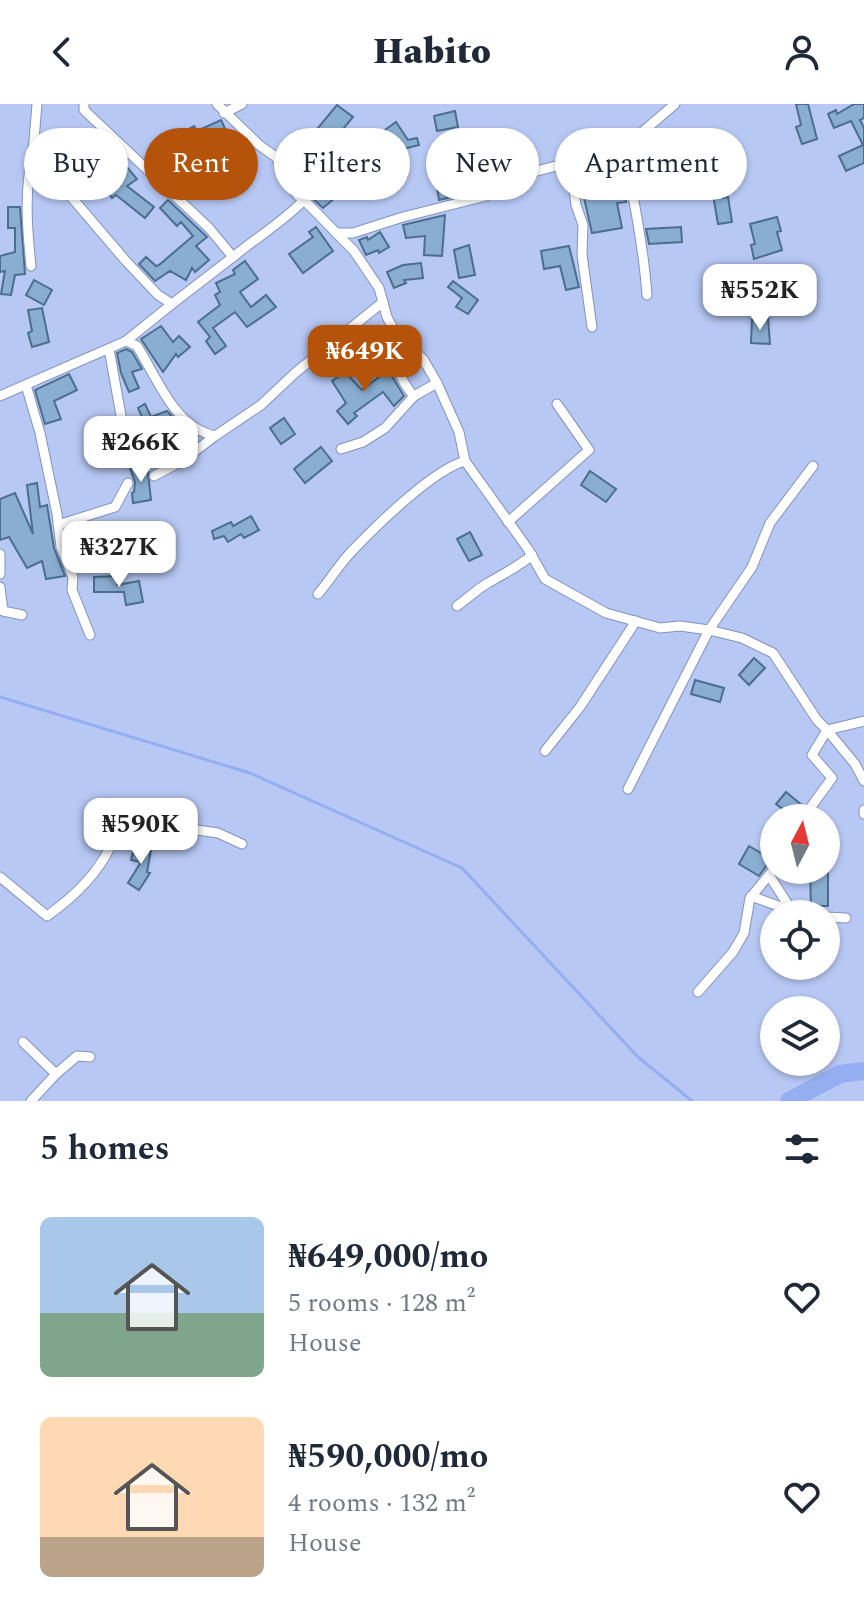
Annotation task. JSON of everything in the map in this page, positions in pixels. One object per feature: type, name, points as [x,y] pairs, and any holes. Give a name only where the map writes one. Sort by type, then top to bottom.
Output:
[{"type":"street","points":[[35,128],[37,104]]},
{"type":"street","points":[[84,104],[84,110],[209,228],[233,257]]},
{"type":"street","points":[[217,104],[274,155]]},
{"type":"street","points":[[224,113],[242,104]]},
{"type":"street","points":[[647,128],[675,104]]},
{"type":"street","points":[[336,233],[353,233],[486,196],[506,179],[555,167]]},
{"type":"street","points":[[27,200],[31,266]]},
{"type":"street","points":[[74,200],[158,295],[172,304]]},
{"type":"street","points":[[0,396],[126,341],[257,237],[286,219],[304,200],[354,251],[379,288],[396,334],[395,354],[402,383],[414,396]]},
{"type":"street","points":[[575,200],[583,225],[582,255],[592,327]]},
{"type":"street","points":[[633,200],[647,295]]},
{"type":"street","points":[[154,476],[182,461],[261,405],[295,373],[383,302]]},
{"type":"street","points":[[396,334],[423,359],[459,432],[465,461],[532,555],[545,579],[606,613],[660,628],[671,625],[709,630],[742,638],[773,653],[817,720],[855,764],[864,781]]},
{"type":"street","points":[[126,341],[137,346],[184,421],[215,436]]},
{"type":"street","points":[[109,349],[122,421],[132,450],[131,461]]},
{"type":"street","points":[[341,449],[363,442],[385,428],[414,396],[437,383]]},
{"type":"street","points":[[26,385],[40,433],[61,547],[73,577],[72,590],[90,635]]},
{"type":"street","points":[[508,522],[589,450],[557,404]]},
{"type":"street","points":[[318,594],[351,551],[405,502],[450,466],[465,461]]},
{"type":"street","points":[[628,789],[709,630],[752,567],[770,523],[813,466]]},
{"type":"street","points":[[58,525],[115,507],[128,483]]},
{"type":"street","points":[[0,554],[0,574]]},
{"type":"street","points":[[457,606],[532,555]]},
{"type":"street","points":[[0,587],[3,611],[22,615]]},
{"type":"street","points":[[545,751],[580,707],[636,621]]},
{"type":"street","points":[[813,804],[832,778],[812,755],[827,730],[864,721]]},
{"type":"street","points":[[0,877],[47,916],[94,873],[110,847],[119,821],[126,814],[156,824],[218,833],[242,844]]},
{"type":"street","points":[[698,992],[733,952],[744,933],[751,896],[761,884]]},
{"type":"street","points":[[751,896],[762,900]]},
{"type":"street","points":[[840,918],[846,918]]},
{"type":"street","points":[[23,1042],[56,1074]]},
{"type":"street","points":[[31,1101],[77,1056],[90,1057]]},
{"type":"building","points":[[796,104],[808,104],[817,139],[802,144],[796,127],[801,125]]},
{"type":"building","points":[[854,104],[864,104],[864,118],[860,120],[864,128],[864,163],[846,171],[839,156],[863,145],[851,121],[834,128],[828,114],[836,110],[837,114]]},
{"type":"building","points":[[337,105],[353,117],[344,128],[318,128]]},
{"type":"building","points":[[455,111],[458,127],[436,128],[434,116]]},
{"type":"building","points":[[221,120],[225,128],[204,128]]},
{"type":"building","points":[[417,138],[419,145],[410,147],[410,140]]},
{"type":"building","points":[[128,168],[137,179],[128,185]]},
{"type":"building","points":[[128,187],[154,207],[145,218],[122,200],[128,200]]},
{"type":"building","points":[[168,200],[207,237],[196,246],[209,260],[195,272],[192,268],[186,280],[170,271],[155,281],[139,264],[146,257],[156,266],[159,265],[193,236],[181,222],[177,226],[160,208]]},
{"type":"building","points":[[314,200],[332,200],[323,208]]},
{"type":"building","points":[[584,200],[625,200],[617,203],[622,228],[592,233]]},
{"type":"building","points":[[714,200],[728,200],[732,222],[718,224]]},
{"type":"building","points":[[8,207],[20,207],[25,274],[15,275],[11,295],[1,294],[5,271],[0,272],[0,256],[15,252],[15,228],[8,228]]},
{"type":"building","points":[[445,215],[442,256],[424,255],[425,236],[406,238],[403,225]]},
{"type":"building","points":[[777,217],[782,250],[754,259],[751,245],[755,244],[750,224]]},
{"type":"building","points":[[316,227],[333,251],[303,273],[289,254],[313,237],[309,232]]},
{"type":"building","points":[[681,227],[682,242],[649,244],[646,229]]},
{"type":"building","points":[[380,232],[389,247],[366,255],[359,240],[367,237],[368,240]]},
{"type":"building","points":[[469,245],[475,275],[459,278],[454,250]]},
{"type":"building","points":[[569,246],[579,287],[566,290],[560,266],[544,269],[541,251]]},
{"type":"building","points":[[245,261],[258,279],[240,292],[251,307],[266,295],[276,307],[247,327],[235,312],[213,328],[226,346],[215,354],[206,341],[210,337],[198,322],[220,305],[215,295],[220,292],[216,283],[235,274],[233,270]]},
{"type":"building","points":[[421,263],[423,278],[404,280],[406,283],[394,288],[387,272],[403,265]]},
{"type":"building","points":[[34,280],[52,290],[44,305],[26,295]]},
{"type":"building","points":[[453,281],[478,300],[468,314],[456,307],[462,298],[448,287]]},
{"type":"building","points":[[42,308],[49,342],[32,347],[28,333],[32,331],[28,310]]},
{"type":"building","points":[[768,318],[770,344],[751,343],[752,320]]},
{"type":"building","points":[[161,326],[173,342],[179,336],[190,347],[178,357],[176,354],[163,372],[141,339]]},
{"type":"building","points":[[126,349],[132,352],[142,369],[132,372],[139,388],[129,392],[117,353]]},
{"type":"building","points":[[388,370],[404,396],[394,406],[383,392],[354,413],[357,416],[348,424],[337,411],[346,403],[332,381],[345,372],[362,390]]},
{"type":"building","points":[[69,374],[77,390],[54,401],[61,419],[45,424],[35,390]]},
{"type":"building","points":[[145,404],[151,417],[167,411],[179,424],[136,438],[130,422],[143,419],[138,408]]},
{"type":"building","points":[[284,418],[295,434],[281,444],[270,428]]},
{"type":"building","points":[[117,430],[121,442],[107,446],[110,456],[95,460],[89,438]]},
{"type":"building","points":[[321,447],[332,461],[305,483],[294,469]]},
{"type":"building","points":[[147,464],[151,500],[133,503],[135,482],[130,468]]},
{"type":"building","points":[[590,471],[616,489],[606,502],[581,485]]},
{"type":"building","points":[[37,483],[40,507],[47,505],[54,548],[65,576],[46,579],[42,561],[27,568],[9,537],[0,540],[0,499],[15,493],[33,534],[27,485]]},
{"type":"building","points":[[251,516],[259,530],[244,538],[241,534],[228,542],[224,536],[214,539],[212,531],[231,522],[233,526]]},
{"type":"building","points":[[470,532],[482,555],[469,561],[457,539]]},
{"type":"building","points":[[117,576],[117,585],[139,581],[143,602],[126,605],[124,592],[94,592],[94,577]]},
{"type":"building","points":[[754,658],[765,668],[749,685],[739,675]]},
{"type":"building","points":[[695,680],[724,688],[720,702],[691,694]]},
{"type":"building","points":[[786,792],[801,804],[776,804]]},
{"type":"building","points":[[152,844],[147,872],[150,873],[139,890],[128,883],[141,862],[131,860],[135,845],[149,849]]},
{"type":"building","points":[[749,846],[760,852],[759,876],[739,864]]},
{"type":"building","points":[[810,884],[828,884],[828,900],[811,900]]},
{"type":"waterway","points":[[0,697],[250,773],[462,868],[638,1057],[692,1101]]},
{"type":"waterway","points":[[789,1101],[840,1074],[864,1071]]},
{"type":"waterway","points":[[797,1101],[837,1076]]}]
